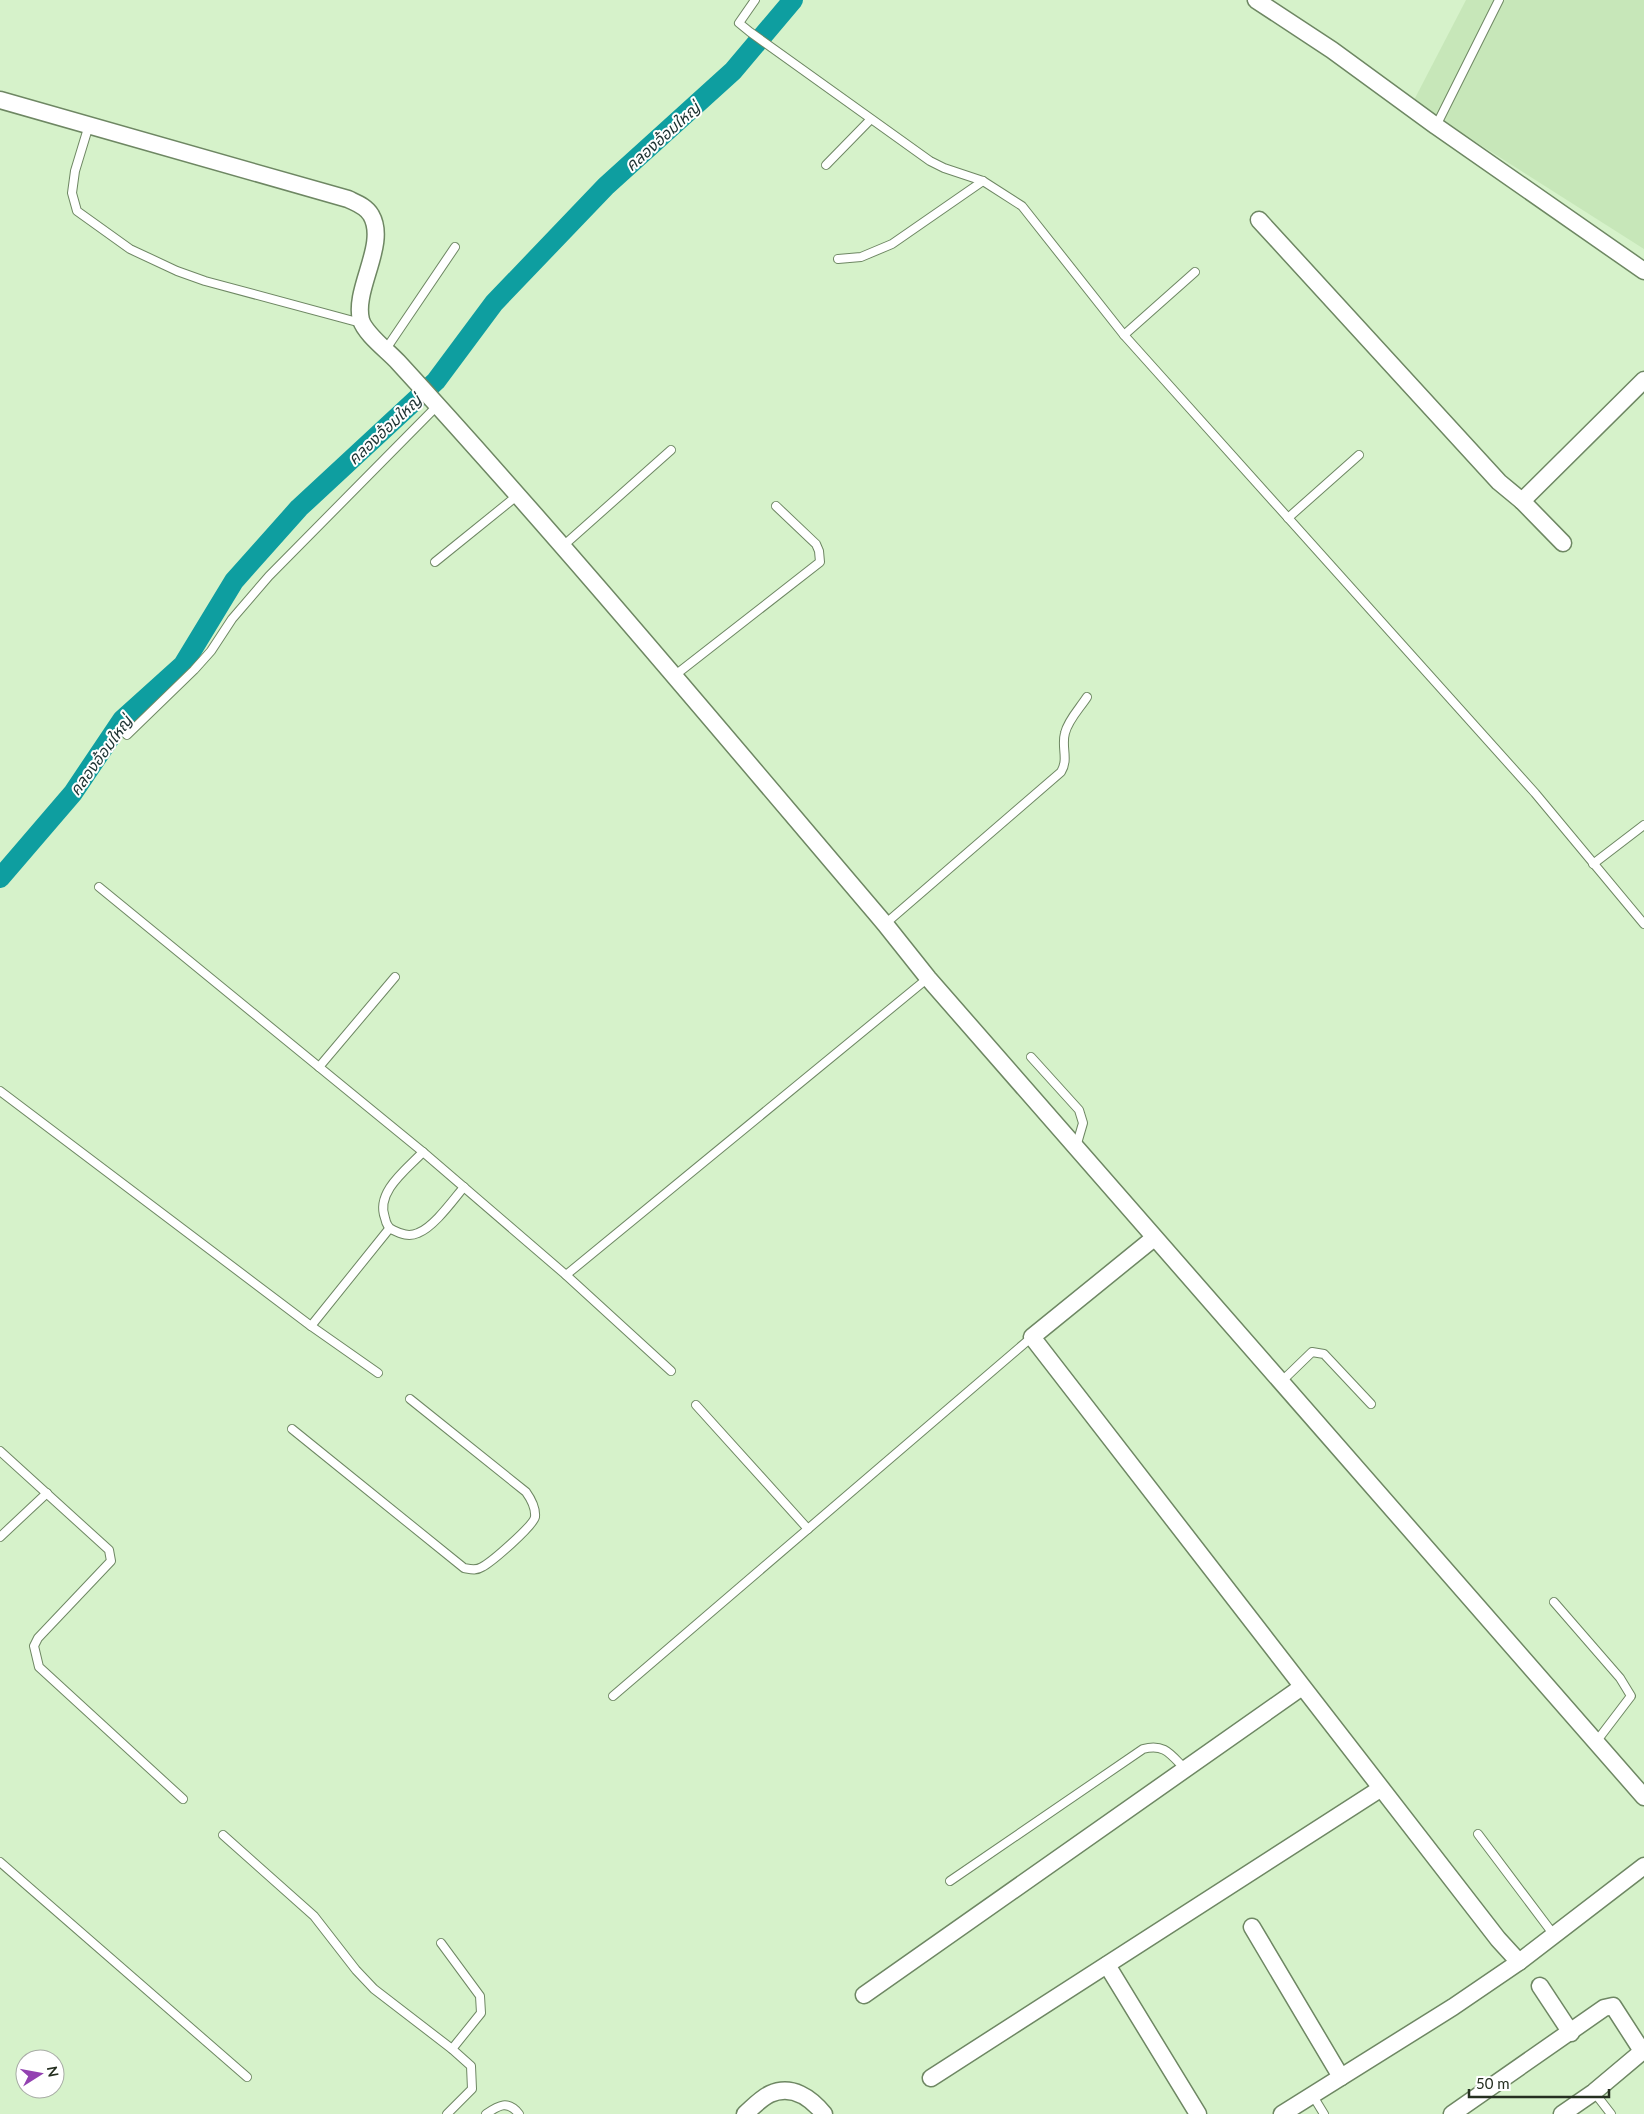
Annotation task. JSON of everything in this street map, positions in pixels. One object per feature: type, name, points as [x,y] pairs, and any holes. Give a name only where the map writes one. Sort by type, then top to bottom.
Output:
[{"type":"street","points":[[1256,0],[1332,50],[1436,126],[1644,272]]},
{"type":"street","points":[[0,100],[348,199],[362,206],[370,213],[374,224],[374,242],[360,309],[361,322],[368,333],[386,349],[563,546],[928,978],[1644,1797]]},
{"type":"street","points":[[1259,220],[1498,482],[1522,501],[1563,543]]},
{"type":"street","points":[[1522,501],[1644,380]]},
{"type":"street","points":[[1154,1238],[1032,1337],[1380,1789],[1498,1939],[1520,1962]]},
{"type":"street","points":[[864,1995],[1302,1687]]},
{"type":"street","points":[[931,2078],[1380,1789]]},
{"type":"street","points":[[1282,2114],[1453,2007],[1520,1962],[1644,1866]]},
{"type":"street","points":[[1252,1927],[1341,2077]]},
{"type":"street","points":[[1107,1965],[1198,2114]]},
{"type":"street","points":[[1540,1986],[1571,2033]]},
{"type":"street","points":[[1452,2114],[1571,2033],[1604,2008],[1613,2006],[1643,2050],[1594,2092],[1562,2114]]},
{"type":"street","points":[[745,2114],[769,2094],[783,2091],[797,2092],[813,2101],[824,2114]]},
{"type":"lane","points":[[755,0],[739,23],[750,32],[870,120],[944,168],[983,181],[1022,206],[1124,335],[1535,793],[1644,924]]},
{"type":"lane","points":[[1436,126],[1499,0]]},
{"type":"lane","points":[[826,165],[870,120]]},
{"type":"lane","points":[[89,125],[75,171],[72,193],[77,211],[130,249],[177,271],[205,281],[361,322]]},
{"type":"lane","points":[[838,259],[861,257],[892,244],[983,181]]},
{"type":"lane","points":[[386,349],[455,247]]},
{"type":"lane","points":[[1124,335],[1195,272]]},
{"type":"lane","points":[[128,735],[211,652],[232,619],[269,576],[434,403]]},
{"type":"lane","points":[[563,546],[672,450]]},
{"type":"lane","points":[[1288,518],[1359,455]]},
{"type":"lane","points":[[435,562],[518,495]]},
{"type":"lane","points":[[674,676],[820,562],[816,544],[776,506]]},
{"type":"lane","points":[[884,924],[1061,772],[1065,765],[1064,736],[1067,726],[1087,697]]},
{"type":"lane","points":[[1593,864],[1644,826]]},
{"type":"lane","points":[[99,887],[423,1152],[566,1275],[671,1371]]},
{"type":"lane","points":[[319,1067],[395,977]]},
{"type":"lane","points":[[566,1275],[928,978]]},
{"type":"lane","points":[[1031,1056],[1079,1110],[1083,1123],[1076,1147]]},
{"type":"lane","points":[[0,1091],[311,1326],[378,1373]]},
{"type":"lane","points":[[423,1152],[388,1190],[382,1202],[384,1216],[389,1228],[403,1235],[418,1234],[428,1227],[464,1187]]},
{"type":"lane","points":[[311,1326],[389,1228]]},
{"type":"lane","points":[[613,1696],[1032,1337]]},
{"type":"lane","points":[[1282,1381],[1312,1352],[1324,1354],[1371,1404]]},
{"type":"lane","points":[[292,1429],[464,1568],[473,1570],[482,1567],[526,1530],[535,1518],[533,1502],[526,1492],[410,1399]]},
{"type":"lane","points":[[696,1405],[808,1529]]},
{"type":"lane","points":[[0,1450],[109,1550],[111,1561],[38,1638],[34,1646],[39,1667],[183,1799]]},
{"type":"lane","points":[[0,1537],[47,1493]]},
{"type":"lane","points":[[1554,1602],[1620,1678],[1631,1696],[1596,1742]]},
{"type":"lane","points":[[950,1881],[1143,1749],[1154,1746],[1166,1750],[1185,1769]]},
{"type":"lane","points":[[1478,1834],[1554,1935]]},
{"type":"lane","points":[[222,1836],[314,1916],[356,1970],[374,1989],[452,2048],[471,2066],[472,2089],[447,2114]]},
{"type":"lane","points":[[0,1862],[246,2077]]},
{"type":"lane","points":[[441,1944],[480,1996],[481,2013],[452,2048]]},
{"type":"lane","points":[[1594,2092],[1611,2114]]},
{"type":"lane","points":[[1313,2096],[1324,2114]]},
{"type":"lane","points":[[486,2114],[497,2106],[507,2105],[514,2107],[519,2114]]},
{"type":"shaded area","points":[[1466,0],[1644,0],[1644,249],[1413,102]]},
{"type":"waterway","name":"คลองอ้อมใหญ่","points":[[0,878],[73,793],[122,720],[183,665],[234,581],[299,508],[436,381],[494,303],[606,186],[733,71],[793,0]]}]
